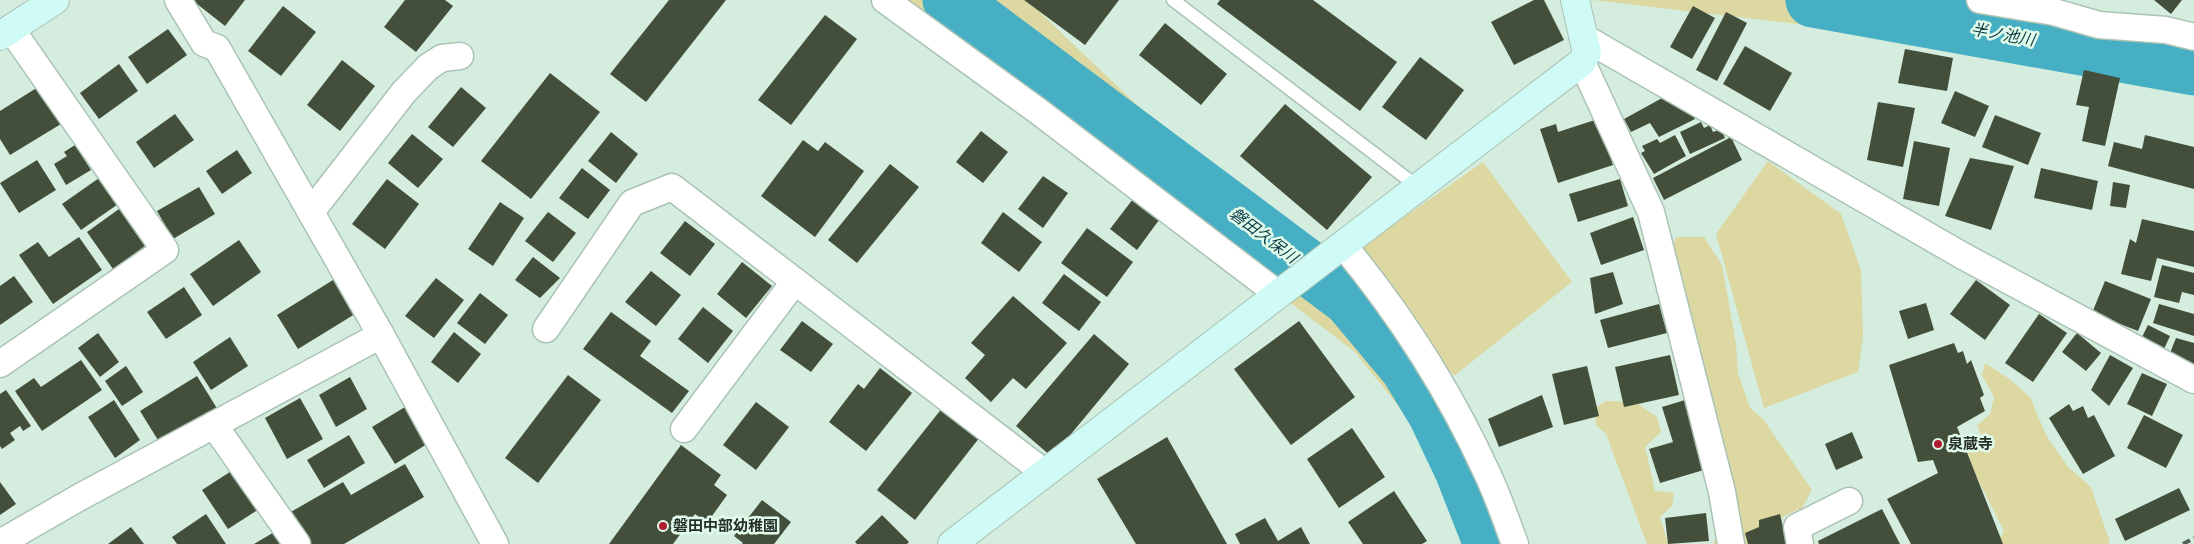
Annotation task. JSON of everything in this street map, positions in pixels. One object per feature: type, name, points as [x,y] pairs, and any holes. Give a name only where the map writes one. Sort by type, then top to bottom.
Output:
[{"type":"street","points":[[0,364],[165,250],[5,32],[55,0]]},
{"type":"street","points":[[178,0],[204,43],[218,48],[381,335],[495,544]]},
{"type":"street","points":[[885,0],[1282,291]]},
{"type":"street","points":[[1575,0],[1583,49],[1651,212],[1722,492],[1731,544]]},
{"type":"street","points":[[1980,0],[2054,12],[2099,25],[2166,30],[2194,37]]},
{"type":"street","points":[[952,544],[1418,187],[1583,49]]},
{"type":"street","points":[[1583,49],[2194,380]]},
{"type":"street","points":[[311,212],[404,92],[428,67],[442,58],[460,56]]},
{"type":"street","points":[[546,329],[632,203],[672,187],[1045,473]]},
{"type":"street","points":[[1335,251],[1376,284],[1416,342],[1453,404],[1488,474],[1515,544]]},
{"type":"street","points":[[684,429],[795,281]]},
{"type":"street","points":[[0,543],[381,335]]},
{"type":"street","points":[[214,425],[297,544]]},
{"type":"street","points":[[1800,544],[1797,527],[1849,501]]},
{"type":"lane","points":[[1173,0],[1418,187]]},
{"type":"shaded area","points":[[884,0],[1027,0],[1139,107],[1342,270],[1416,342],[1515,544],[1476,544],[1432,448],[1355,352],[1144,192]]},
{"type":"shaded area","points":[[1593,0],[1966,0],[2054,12],[2194,52],[2194,90],[2178,85],[1892,35]]},
{"type":"shaded area","points":[[1768,161],[1841,214],[1861,270],[1863,337],[1858,372],[1764,408],[1716,234]]},
{"type":"shaded area","points":[[1483,162],[1572,282],[1454,376],[1361,268],[1360,248]]},
{"type":"shaded area","points":[[1676,237],[1704,237],[1722,265],[1736,344],[1738,373],[1750,408],[1763,419],[1812,490],[1802,508],[1775,520],[1772,544],[1713,544],[1727,521],[1686,292],[1679,276],[1672,249]]},
{"type":"shaded area","points":[[1985,363],[2008,378],[2030,397],[2046,435],[2068,467],[2091,487],[2110,542],[2108,544],[1997,544],[2004,531],[1975,474],[1967,451],[1982,436],[1977,426],[1990,414],[1994,397],[1982,375]]},
{"type":"shaded area","points":[[1606,401],[1635,402],[1657,417],[1661,432],[1645,447],[1655,491],[1674,493],[1672,506],[1660,517],[1668,544],[1647,544],[1606,434],[1596,425],[1595,408]]},
{"type":"water","points":[[941,0],[967,0],[1083,99]]},
{"type":"building","points":[[192,0],[245,0],[225,26]]},
{"type":"building","points":[[405,0],[445,0],[453,6],[416,52],[384,27]]},
{"type":"building","points":[[669,0],[726,0],[646,102],[610,74]]},
{"type":"building","points":[[1024,0],[1119,0],[1085,45]]},
{"type":"building","points":[[1220,0],[1313,0],[1397,62],[1360,111],[1217,4]]},
{"type":"building","points":[[1534,0],[1544,0],[1564,40],[1514,65],[1491,22]]},
{"type":"building","points":[[2154,0],[2182,0],[2171,14]]},
{"type":"building","points":[[283,6],[316,32],[281,76],[248,51]]},
{"type":"building","points":[[1693,6],[1715,18],[1692,59],[1670,47]]},
{"type":"building","points":[[1726,12],[1747,23],[1717,81],[1696,70]]},
{"type":"building","points":[[825,15],[857,39],[791,125],[758,100]]},
{"type":"building","points":[[1165,23],[1227,74],[1201,105],[1139,55]]},
{"type":"building","points":[[168,29],[187,55],[147,84],[128,57]]},
{"type":"building","points":[[1745,46],[1792,73],[1770,111],[1723,84]]},
{"type":"building","points":[[1905,49],[1953,58],[1947,91],[1898,83]]},
{"type":"building","points":[[1420,57],[1464,90],[1426,140],[1382,107]]},
{"type":"building","points":[[342,60],[375,86],[340,131],[307,105]]},
{"type":"building","points":[[119,64],[138,91],[99,119],[80,93]]},
{"type":"building","points":[[2084,70],[2120,78],[2105,146],[2082,141],[2089,107],[2076,105]]},
{"type":"building","points":[[550,73],[600,112],[531,199],[481,161]]},
{"type":"building","points":[[38,87],[61,124],[10,155],[0,139],[0,111]]},
{"type":"building","points":[[461,87],[486,108],[453,147],[428,127]]},
{"type":"building","points":[[1955,91],[1989,106],[1975,137],[1941,123]]},
{"type":"building","points":[[1664,97],[1691,111],[1695,119],[1659,137],[1650,123],[1631,132],[1624,119]]},
{"type":"building","points":[[1878,102],[1915,108],[1903,167],[1867,160]]},
{"type":"building","points":[[1285,104],[1372,177],[1327,230],[1240,156]]},
{"type":"building","points":[[175,114],[194,140],[154,168],[136,142]]},
{"type":"building","points":[[1995,115],[2041,133],[2028,165],[1982,147]]},
{"type":"building","points":[[1598,119],[1613,165],[1558,183],[1540,129],[1556,124],[1558,132]]},
{"type":"building","points":[[1701,122],[1704,128],[1710,125],[1713,132],[1721,129],[1725,138],[1690,154],[1680,132]]},
{"type":"building","points":[[981,131],[1008,152],[983,183],[956,162]]},
{"type":"building","points":[[611,132],[638,154],[616,183],[588,161]]},
{"type":"building","points":[[412,134],[443,159],[418,188],[388,163]]},
{"type":"building","points":[[1675,135],[1686,156],[1654,174],[1641,153],[1645,151],[1642,146],[1657,139],[1660,143]]},
{"type":"building","points":[[2145,135],[2194,147],[2194,189],[2108,166],[2114,142],[2142,149]]},
{"type":"building","points":[[1731,137],[1742,160],[1664,200],[1653,178]]},
{"type":"building","points":[[803,140],[818,151],[825,142],[864,171],[815,237],[761,196]]},
{"type":"building","points":[[1914,141],[1950,148],[1939,206],[1903,199]]},
{"type":"building","points":[[75,145],[91,170],[66,185],[54,164],[67,156],[64,152]]},
{"type":"building","points":[[237,150],[252,173],[222,194],[206,171]]},
{"type":"building","points":[[1970,158],[2014,166],[1991,230],[1945,216]]},
{"type":"building","points":[[37,160],[56,190],[19,213],[0,183]]},
{"type":"building","points":[[890,164],[919,187],[857,263],[828,240]]},
{"type":"building","points":[[582,168],[610,190],[588,219],[559,198]]},
{"type":"building","points":[[2041,168],[2098,181],[2092,210],[2034,198]]},
{"type":"building","points":[[102,176],[121,202],[81,230],[62,204]]},
{"type":"building","points":[[1043,176],[1068,193],[1043,228],[1018,209]]},
{"type":"building","points":[[387,179],[419,204],[385,249],[352,224]]},
{"type":"building","points":[[1620,179],[1628,206],[1578,222],[1569,194]]},
{"type":"building","points":[[2113,182],[2130,185],[2126,208],[2110,206]]},
{"type":"building","points":[[199,187],[215,214],[173,239],[157,211]]},
{"type":"building","points":[[1133,199],[1159,220],[1137,250],[1110,229]]},
{"type":"building","points":[[500,202],[524,218],[493,266],[468,249]]},
{"type":"building","points":[[119,209],[145,246],[113,269],[87,232]]},
{"type":"building","points":[[548,212],[576,233],[553,262],[525,241]]},
{"type":"building","points":[[1003,212],[1042,242],[1019,272],[981,243]]},
{"type":"building","points":[[1633,217],[1644,250],[1601,265],[1590,233]]},
{"type":"building","points":[[2142,219],[2194,231],[2194,267],[2157,258],[2151,281],[2121,274],[2130,239],[2136,243]]},
{"type":"building","points":[[685,221],[715,244],[690,276],[660,253]]},
{"type":"building","points":[[1087,228],[1133,262],[1107,297],[1061,263]]},
{"type":"building","points":[[79,237],[102,270],[53,304],[19,255],[38,242],[49,257]]},
{"type":"building","points":[[239,240],[261,272],[213,306],[190,274]]},
{"type":"building","points":[[533,257],[560,278],[540,298],[515,280]]},
{"type":"building","points":[[742,262],[772,286],[746,318],[717,294]]},
{"type":"building","points":[[2162,265],[2194,273],[2194,295],[2182,292],[2179,303],[2154,297]]},
{"type":"building","points":[[651,271],[681,295],[656,326],[625,302]]},
{"type":"building","points":[[1613,272],[1623,304],[1595,314],[1590,278]]},
{"type":"building","points":[[1064,274],[1101,302],[1079,331],[1042,303]]},
{"type":"building","points":[[14,276],[33,302],[0,325],[0,286]]},
{"type":"building","points":[[436,278],[464,300],[434,338],[405,316]]},
{"type":"building","points":[[333,280],[355,314],[298,349],[277,315]]},
{"type":"building","points":[[1976,280],[2010,305],[1985,340],[1950,314]]},
{"type":"building","points":[[2105,281],[2151,299],[2138,331],[2092,313]]},
{"type":"building","points":[[184,287],[202,315],[166,339],[147,312]]},
{"type":"building","points":[[480,293],[508,315],[485,344],[457,323]]},
{"type":"building","points":[[1013,296],[1067,343],[1026,389],[1013,378],[991,402],[965,378],[985,355],[971,343]]},
{"type":"building","points":[[1926,303],[1934,330],[1908,339],[1899,311]]},
{"type":"building","points":[[1659,304],[1667,333],[1608,348],[1600,320]]},
{"type":"building","points":[[2159,304],[2194,314],[2194,336],[2153,323]]},
{"type":"building","points":[[703,307],[733,331],[708,363],[678,339]]},
{"type":"building","points":[[611,312],[651,341],[640,356],[689,391],[672,413],[583,349]]},
{"type":"building","points":[[2039,314],[2067,333],[2033,382],[2005,363]]},
{"type":"building","points":[[802,321],[833,344],[811,372],[780,350]]},
{"type":"building","points":[[1299,321],[1355,397],[1291,445],[1234,369]]},
{"type":"building","points":[[2148,325],[2170,336],[2164,349],[2141,339]]},
{"type":"building","points":[[454,332],[481,354],[458,383],[431,362]]},
{"type":"building","points":[[98,333],[119,362],[100,377],[78,348]]},
{"type":"building","points":[[2077,333],[2101,353],[2086,371],[2062,352]]},
{"type":"building","points":[[1094,334],[1129,364],[1052,457],[1016,426]]},
{"type":"building","points":[[230,337],[248,366],[211,390],[193,362]]},
{"type":"building","points":[[2176,338],[2194,343],[2194,364],[2170,353]]},
{"type":"building","name":"泉蔵寺","points":[[1954,343],[1958,353],[1963,351],[1967,364],[1971,360],[1984,395],[1980,398],[1985,411],[1957,427],[2003,544],[1911,544],[1887,499],[1938,473],[1933,460],[1918,462],[1889,365]]},
{"type":"building","points":[[1670,355],[1679,395],[1624,407],[1615,367]]},
{"type":"building","points":[[2110,355],[2133,368],[2109,406],[2091,390]]},
{"type":"building","points":[[81,360],[102,390],[42,431],[15,391],[34,378],[41,387]]},
{"type":"building","points":[[126,366],[143,392],[122,406],[105,381]]},
{"type":"building","points":[[1587,366],[1599,416],[1564,425],[1552,374]]},
{"type":"building","points":[[880,368],[912,393],[866,451],[829,422],[858,384],[864,389]]},
{"type":"building","points":[[2142,373],[2167,384],[2152,416],[2127,404]]},
{"type":"building","points":[[568,375],[601,400],[538,483],[505,458]]},
{"type":"building","points":[[197,376],[218,410],[161,445],[140,411]]},
{"type":"building","points":[[350,377],[367,409],[336,427],[319,395]]},
{"type":"building","points":[[6,390],[31,426],[23,431],[20,426],[10,433],[15,440],[2,449],[0,446],[0,394]]},
{"type":"building","points":[[1542,395],[1553,427],[1499,447],[1488,419]]},
{"type":"building","points":[[300,398],[323,439],[287,459],[265,418]]},
{"type":"building","points":[[114,400],[140,440],[115,458],[88,417]]},
{"type":"building","points":[[1685,400],[1707,469],[1660,483],[1649,449],[1673,442],[1662,407]]},
{"type":"building","points":[[756,402],[789,427],[756,470],[723,445]]},
{"type":"building","points":[[2069,404],[2073,411],[2083,406],[2088,418],[2094,415],[2115,456],[2083,474],[2049,418]]},
{"type":"building","points":[[405,407],[427,444],[395,464],[372,427]]},
{"type":"building","points":[[943,407],[980,437],[915,520],[877,490]]},
{"type":"building","points":[[2144,415],[2183,435],[2166,468],[2127,448]]},
{"type":"building","points":[[1352,428],[1385,477],[1339,508],[1307,459]]},
{"type":"building","points":[[1852,432],[1863,458],[1836,470],[1825,444]]},
{"type":"building","points":[[349,435],[365,463],[324,488],[307,460]]},
{"type":"building","points":[[1167,437],[1227,544],[1136,544],[1097,479]]},
{"type":"building","points":[[681,445],[721,475],[714,485],[727,495],[707,523],[695,514],[673,544],[609,544]]},
{"type":"building","points":[[405,464],[424,497],[344,544],[307,544],[289,513],[343,482],[351,495]]},
{"type":"building","points":[[236,468],[262,507],[228,529],[202,490]]},
{"type":"building","points":[[0,482],[16,504],[0,515]]},
{"type":"building","points":[[2179,488],[2190,510],[2125,541],[2115,519]]},
{"type":"building","points":[[1394,491],[1427,541],[1422,544],[1363,544],[1348,522]]},
{"type":"building","points":[[762,500],[791,522],[774,544],[742,544],[734,536]]},
{"type":"building","points":[[1882,509],[1900,544],[1819,544],[1818,541]]},
{"type":"building","points":[[1706,513],[1709,541],[1668,544],[1665,518]]},
{"type":"building","points":[[206,514],[226,544],[177,544],[172,537]]},
{"type":"building","points":[[1780,514],[1787,544],[1748,544],[1745,533],[1759,527],[1759,520]]},
{"type":"building","points":[[882,515],[909,542],[907,544],[857,544],[855,542]]},
{"type":"building","points":[[1265,518],[1278,541],[1301,527],[1310,544],[1240,544],[1235,534]]},
{"type":"building","points":[[131,527],[144,544],[108,544]]},
{"type":"building","points":[[276,531],[284,544],[254,544]]},
{"type":"waterway","name":"磐田久保川","points":[[950,0],[1350,299],[1407,367],[1435,413],[1462,470],[1491,544]]},
{"type":"waterway","name":"半ノ池川","points":[[1813,0],[2194,68]]},
{"type":"railway","points":[[2183,544],[2194,538]]},
{"type":"place","name":"泉蔵寺","points":[[1938,444]]},
{"type":"place","name":"磐田中部幼稚園","points":[[663,526]]}]
